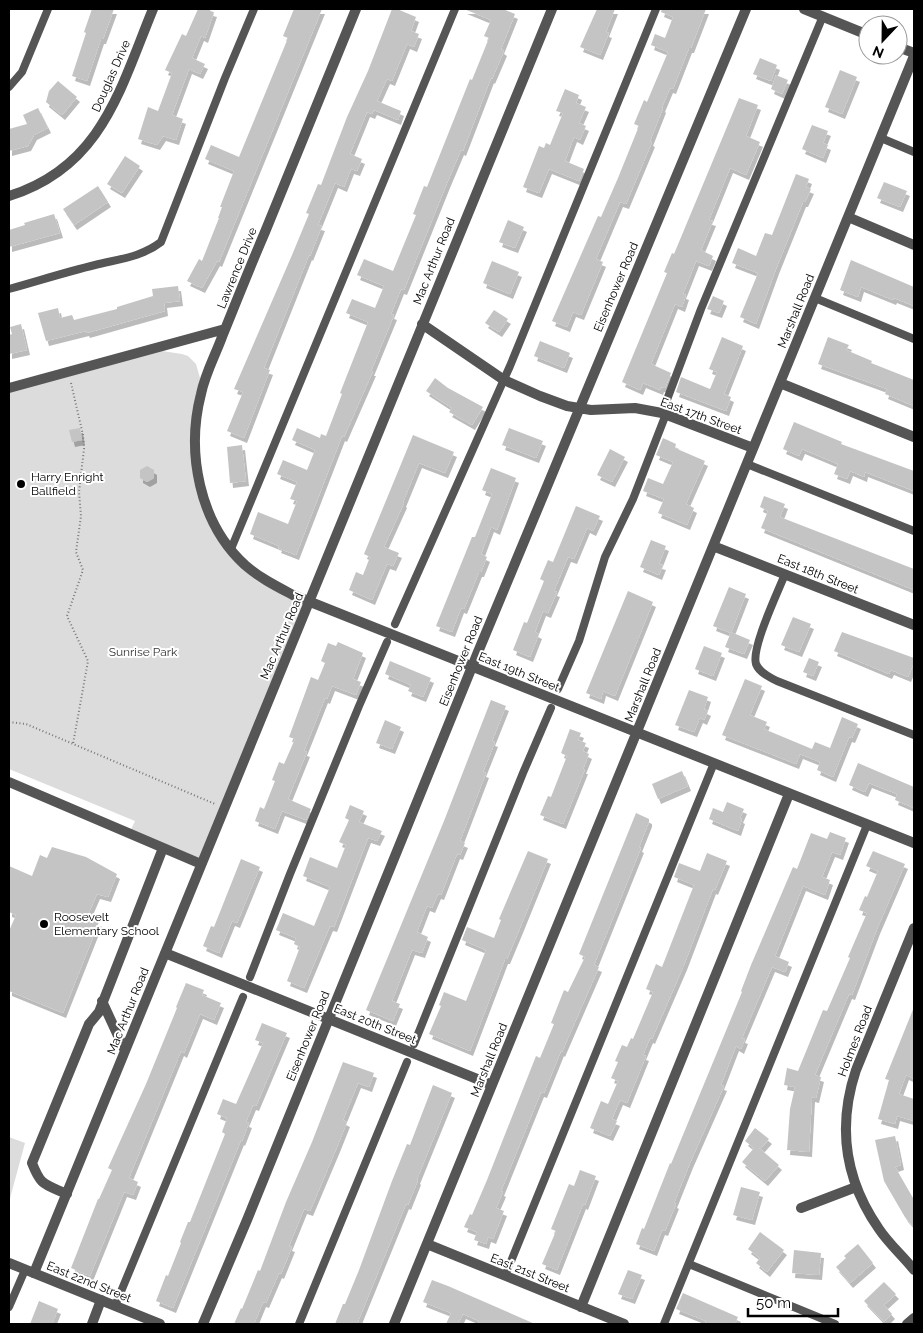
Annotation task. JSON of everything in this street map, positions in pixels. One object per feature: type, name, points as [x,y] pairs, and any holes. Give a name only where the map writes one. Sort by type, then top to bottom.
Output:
[{"type":"street","name":"Douglas Drive","points":[[9,196],[30,188],[63,169],[93,139],[110,114],[154,9]]},
{"type":"street","name":"Lawrence Drive","points":[[9,388],[226,328],[356,9]]},
{"type":"street","name":"Mac Arthur Road","points":[[30,1271],[67,1194],[552,9]]},
{"type":"street","name":"Eisenhower Road","points":[[204,1324],[472,666],[746,9]]},
{"type":"street","points":[[804,9],[858,31]]},
{"type":"street","name":"Marshall Road","points":[[394,1324],[914,55]]},
{"type":"street","points":[[848,218],[914,245]]},
{"type":"street","name":"East 17th Street","points":[[422,324],[504,380],[540,396],[591,410],[635,408],[664,413],[754,448]]},
{"type":"street","name":"East 19th Street","points":[[226,328],[201,393],[197,411],[195,437],[196,462],[201,488],[209,513],[231,549],[244,564],[258,575],[275,586],[310,601],[914,843]]},
{"type":"street","points":[[780,383],[914,436]]},
{"type":"street","name":"East 18th Street","points":[[714,546],[914,625]]},
{"type":"street","points":[[9,782],[201,864]]},
{"type":"street","points":[[581,1307],[789,794]]},
{"type":"street","points":[[67,1194],[38,1179],[32,1163],[89,1024],[98,1012],[163,848]]},
{"type":"street","name":"Holmes Road","points":[[914,928],[862,1055],[850,1091],[845,1120],[845,1136],[849,1162],[856,1187],[866,1209],[880,1231],[914,1270]]},
{"type":"street","name":"East 20th Street","points":[[165,953],[492,1085]]},
{"type":"street","points":[[102,1001],[126,1051]]},
{"type":"street","points":[[801,1208],[856,1187]]},
{"type":"street","name":"East 21st Street","points":[[427,1244],[624,1324]]},
{"type":"street","name":"East 22nd Street","points":[[9,1263],[160,1324]]},
{"type":"street","points":[[92,1324],[101,1300]]},
{"type":"street","points":[[907,1324],[914,1318]]},
{"type":"lane","points":[[9,87],[18,78],[25,65],[48,9]]},
{"type":"lane","points":[[9,289],[97,264],[137,255],[161,242],[221,87],[254,9]]},
{"type":"lane","points":[[231,549],[455,9]]},
{"type":"lane","points":[[395,624],[504,380],[656,9]]},
{"type":"lane","points":[[558,690],[579,641],[605,557],[633,499],[700,309],[823,16]]},
{"type":"lane","points":[[881,138],[914,152]]},
{"type":"lane","points":[[815,298],[914,338]]},
{"type":"lane","points":[[747,464],[914,531]]},
{"type":"lane","points":[[785,574],[757,644],[755,661],[758,667],[777,681],[914,735]]},
{"type":"lane","points":[[250,977],[340,750],[387,642]]},
{"type":"lane","points":[[414,1044],[523,773],[552,708]]},
{"type":"lane","points":[[505,1276],[714,764]]},
{"type":"lane","points":[[664,1324],[868,825]]},
{"type":"lane","points":[[115,1306],[243,997]]},
{"type":"lane","points":[[299,1324],[407,1062]]},
{"type":"lane","points":[[689,1264],[835,1324]]},
{"type":"lane","points":[[9,1307],[30,1271]]},
{"type":"path","points":[[67,372],[72,384],[80,418],[84,449],[79,492],[81,516],[76,552],[83,570],[67,616],[88,661],[73,744]]},
{"type":"path","points":[[9,722],[26,724],[224,807]]},
{"type":"green space","name":"Sunrise Park","points":[[162,351],[188,356],[196,364],[200,378],[195,437],[209,513],[244,564],[310,601],[201,864],[129,834],[135,821],[9,769],[9,388]]},
{"type":"green space","points":[[9,1137],[25,1143],[9,1202]]},
{"type":"building","points":[[92,9],[114,9],[103,39],[101,39],[87,81],[72,76]]},
{"type":"building","points":[[198,9],[211,9],[210,11],[214,12],[205,38],[201,36],[192,58],[205,64],[200,74],[189,69],[172,115],[183,119],[176,140],[163,136],[157,145],[138,139],[148,107],[158,111],[172,73],[165,70],[182,34],[186,36]]},
{"type":"building","points":[[294,9],[322,9],[219,262],[217,261],[202,288],[187,281],[199,259],[202,261],[219,218],[222,207],[220,207],[234,171],[205,159],[211,145],[239,157],[288,38],[283,36]]},
{"type":"building","points":[[392,9],[397,9],[416,17],[411,31],[419,34],[414,47],[407,44],[392,81],[387,79],[377,101],[401,111],[398,120],[374,110],[372,114],[367,112],[350,154],[362,159],[357,171],[351,169],[344,187],[335,183],[318,225],[322,226],[264,368],[270,370],[244,438],[227,431],[243,392],[234,389],[292,255],[309,214],[306,213],[318,184],[321,185]]},
{"type":"building","points":[[464,9],[503,9],[515,14],[501,49],[504,51],[491,78],[463,151],[461,150],[447,183],[404,290],[401,289],[391,314],[394,315],[371,371],[373,371],[344,437],[342,436],[296,555],[250,534],[258,512],[288,524],[297,501],[290,499],[297,482],[277,474],[283,460],[307,470],[315,450],[292,440],[297,428],[320,438],[321,434],[326,436],[342,394],[340,393],[368,322],[346,313],[352,299],[375,308],[384,286],[357,275],[364,259],[393,271],[416,215],[413,214],[424,186],[427,187],[470,79],[472,80],[489,38],[484,36],[491,20]]},
{"type":"building","points":[[597,9],[615,9],[606,32],[609,33],[600,55],[580,47]]},
{"type":"building","points":[[662,9],[706,9],[673,89],[670,88],[662,107],[650,141],[652,142],[626,204],[620,202],[596,259],[603,262],[581,315],[573,312],[567,327],[552,321],[598,216],[601,217],[618,178],[639,126],[634,124],[644,100],[647,102],[668,52],[651,45],[655,34],[665,38],[673,17],[661,12]]},
{"type":"building","points":[[760,58],[777,65],[771,81],[753,74]]},
{"type":"building","points":[[840,70],[857,77],[842,114],[825,107]]},
{"type":"building","points":[[776,75],[788,80],[782,94],[771,89]]},
{"type":"building","points":[[58,81],[77,97],[62,115],[46,102],[49,91]]},
{"type":"building","points":[[565,89],[579,95],[576,103],[586,107],[579,123],[586,126],[580,140],[574,137],[565,161],[584,169],[579,181],[549,169],[539,193],[523,187],[539,146],[544,148],[546,143],[550,145],[563,113],[556,111]]},
{"type":"building","points":[[739,98],[758,105],[746,136],[760,142],[746,175],[730,168],[709,220],[713,221],[701,250],[713,256],[709,266],[696,261],[683,294],[686,295],[682,307],[675,304],[651,364],[671,373],[665,388],[661,387],[660,390],[643,383],[640,390],[622,382],[667,273],[664,272],[672,253],[674,254]]},
{"type":"building","points":[[38,108],[48,128],[34,135],[28,146],[9,151],[9,129],[27,124],[23,115]]},
{"type":"building","points":[[812,125],[828,131],[823,143],[828,145],[823,158],[802,149]]},
{"type":"building","points":[[125,156],[140,166],[122,193],[107,184]]},
{"type":"building","points":[[796,174],[809,179],[806,187],[811,189],[805,202],[803,202],[756,324],[740,317],[758,273],[732,263],[738,248],[756,256],[765,233],[772,235]]},
{"type":"building","points":[[884,182],[907,191],[900,207],[877,198]]},
{"type":"building","points":[[98,186],[108,202],[74,225],[63,209]]},
{"type":"building","points":[[54,214],[60,233],[9,247],[9,230],[25,225],[24,223]]},
{"type":"building","points":[[508,220],[524,227],[515,248],[499,242]]},
{"type":"building","points":[[851,260],[914,287],[914,306],[861,287],[858,297],[840,290]]},
{"type":"building","points":[[492,261],[519,272],[510,294],[483,283]]},
{"type":"building","points":[[178,286],[180,301],[164,303],[165,311],[87,333],[86,331],[46,341],[38,313],[58,308],[60,318],[72,315],[74,320],[117,309],[117,307],[153,296],[152,289]]},
{"type":"building","points":[[713,296],[724,301],[719,313],[707,309]]},
{"type":"building","points":[[494,310],[508,319],[499,332],[485,323]]},
{"type":"building","points":[[21,324],[27,350],[9,354],[9,335],[12,334],[10,327]]},
{"type":"building","points":[[722,337],[743,346],[724,394],[731,397],[726,411],[676,392],[681,377],[710,389],[717,372],[709,369]]},
{"type":"building","points":[[828,337],[849,345],[846,350],[872,361],[871,363],[914,380],[914,406],[885,394],[887,389],[818,364]]},
{"type":"building","points":[[540,341],[570,353],[564,368],[534,356]]},
{"type":"building","points":[[435,378],[448,388],[483,407],[472,425],[449,412],[452,408],[426,391]]},
{"type":"building","points":[[794,422],[842,442],[841,444],[914,471],[914,491],[865,472],[864,477],[850,471],[847,479],[834,474],[838,464],[802,449],[799,456],[783,449]]},
{"type":"building","points":[[80,428],[82,440],[72,442],[69,430]]},
{"type":"building","points":[[509,428],[543,441],[536,458],[502,445]]},
{"type":"building","points":[[413,435],[454,452],[445,473],[419,463],[404,503],[384,547],[399,553],[393,566],[387,564],[372,600],[349,590],[356,572],[363,575],[370,557],[364,554]]},
{"type":"building","points":[[663,438],[676,444],[675,448],[705,461],[686,504],[694,508],[687,525],[658,513],[664,499],[643,491],[648,478],[663,484],[673,462],[656,455]]},
{"type":"building","points":[[242,445],[246,481],[230,483],[227,447]]},
{"type":"building","points":[[610,449],[625,457],[612,482],[597,475]]},
{"type":"building","points":[[147,466],[154,470],[154,478],[147,482],[140,478],[140,470]]},
{"type":"building","points":[[491,468],[516,478],[497,530],[491,527],[481,554],[487,557],[464,609],[461,608],[452,632],[436,626],[472,537],[475,537],[492,494],[482,490]]},
{"type":"building","points":[[764,496],[785,504],[780,517],[914,569],[914,590],[761,528],[768,511],[760,507]]},
{"type":"building","points":[[576,506],[600,516],[593,531],[587,528],[574,559],[568,557],[554,591],[557,592],[548,613],[543,611],[535,632],[539,634],[530,657],[513,650],[524,622],[527,623],[544,581],[540,579],[548,560],[553,562]]},
{"type":"building","points":[[651,540],[666,546],[659,564],[663,565],[659,575],[640,567]]},
{"type":"building","points":[[729,587],[746,594],[731,633],[713,626]]},
{"type":"building","points":[[628,591],[653,602],[615,696],[603,691],[601,699],[586,693]]},
{"type":"building","points":[[793,617],[811,624],[799,652],[781,645]]},
{"type":"building","points":[[731,632],[750,640],[744,654],[725,647]]},
{"type":"building","points":[[842,632],[914,658],[914,663],[908,677],[891,670],[889,674],[834,651]]},
{"type":"building","points":[[338,642],[363,653],[353,679],[361,682],[356,695],[332,686],[327,699],[325,698],[304,751],[307,752],[288,799],[311,809],[306,820],[282,811],[275,829],[255,821],[260,807],[264,809],[275,781],[272,780],[279,762],[284,764],[295,739],[289,737],[311,677],[318,680],[325,663],[321,661],[328,643],[336,646]]},
{"type":"building","points":[[704,646],[722,653],[713,676],[695,669]]},
{"type":"building","points":[[809,658],[819,662],[813,676],[803,672]]},
{"type":"building","points":[[390,661],[431,678],[423,697],[408,691],[411,685],[385,674]]},
{"type":"building","points":[[745,679],[762,686],[750,715],[767,722],[764,729],[812,749],[815,742],[830,748],[842,717],[858,724],[852,738],[849,737],[833,777],[817,770],[820,762],[800,754],[796,764],[722,735]]},
{"type":"building","points":[[689,690],[708,697],[704,709],[708,711],[704,720],[700,718],[694,732],[675,725]]},
{"type":"building","points":[[491,700],[506,706],[492,741],[495,742],[483,772],[486,773],[460,841],[465,843],[460,855],[457,854],[441,895],[438,894],[432,908],[427,906],[417,932],[428,937],[422,953],[412,950],[392,1001],[400,1004],[393,1021],[366,1010],[444,821]]},
{"type":"building","points":[[385,720],[401,727],[392,749],[376,743]]},
{"type":"building","points":[[570,729],[581,733],[578,740],[586,743],[583,751],[589,754],[563,824],[540,815],[548,796],[551,797],[567,756],[561,753]]},
{"type":"building","points":[[858,763],[914,787],[914,808],[895,800],[897,794],[869,783],[865,792],[849,785]]},
{"type":"building","points":[[682,771],[688,786],[658,799],[652,784]]},
{"type":"building","points":[[727,802],[744,809],[738,831],[709,819],[713,808],[723,812]]},
{"type":"building","points":[[350,805],[364,811],[359,822],[382,831],[377,841],[368,838],[334,927],[330,926],[304,988],[287,981],[300,947],[294,944],[296,938],[276,930],[283,913],[314,926],[330,887],[303,876],[310,857],[337,868],[346,845],[339,842],[349,820],[345,818]]},
{"type":"building","points":[[636,813],[649,819],[649,822],[639,847],[641,848],[594,965],[599,967],[544,1093],[541,1092],[501,1191],[503,1192],[496,1208],[504,1211],[493,1239],[488,1237],[486,1244],[474,1240],[477,1232],[464,1227],[470,1214],[472,1215],[487,1180],[536,1056],[540,1058],[554,1024],[551,1023],[564,990],[568,992],[585,957],[579,954]]},
{"type":"building","points":[[830,832],[846,838],[840,855],[832,852],[822,877],[830,880],[825,895],[803,886],[775,956],[789,962],[785,972],[772,967],[742,1038],[745,1039],[741,1049],[736,1046],[721,1085],[724,1086],[690,1163],[665,1231],[662,1230],[654,1251],[636,1244],[642,1228],[644,1229],[742,992],[751,965],[793,867],[797,869],[811,833],[827,839]]},
{"type":"building","name":"Roosevelt Elementary School","points":[[52,847],[86,857],[117,874],[108,897],[97,894],[87,917],[99,922],[63,1013],[9,991],[9,931],[16,915],[9,912],[9,866],[32,876],[40,855],[47,858]]},
{"type":"building","points":[[528,851],[548,859],[507,959],[505,959],[470,1051],[429,1034],[441,1006],[439,1005],[444,992],[466,1001],[486,950],[462,940],[467,927],[494,938],[501,920],[499,919]]},
{"type":"building","points":[[873,851],[905,864],[877,929],[852,995],[849,994],[815,1075],[821,1077],[816,1098],[812,1097],[809,1152],[787,1150],[790,1109],[795,1087],[784,1085],[787,1068],[798,1071],[823,1010],[827,1011],[850,958],[848,957],[867,913],[859,910],[878,871],[866,866]]},
{"type":"building","points":[[707,853],[727,861],[715,890],[713,889],[684,965],[652,1039],[650,1038],[643,1055],[646,1056],[627,1103],[620,1100],[612,1119],[617,1121],[610,1136],[590,1128],[601,1101],[608,1104],[618,1081],[611,1078],[618,1062],[615,1061],[622,1045],[627,1047],[631,1038],[633,1039],[653,992],[646,989],[656,964],[662,967],[694,885],[674,877],[679,863],[700,871]]},
{"type":"building","points":[[241,859],[260,867],[237,923],[232,921],[219,953],[203,946],[211,926],[214,927]]},
{"type":"building","points":[[186,983],[204,990],[202,995],[221,1003],[214,1020],[200,1014],[184,1053],[181,1051],[129,1178],[138,1182],[133,1195],[124,1192],[90,1276],[71,1268],[98,1199],[112,1170],[108,1168],[146,1084]]},
{"type":"building","points":[[914,1007],[914,1079],[906,1075],[899,1094],[914,1099],[914,1121],[897,1116],[895,1124],[878,1119],[889,1080],[885,1079]]},
{"type":"building","points":[[262,1023],[287,1033],[256,1106],[253,1105],[246,1122],[249,1123],[242,1141],[173,1308],[156,1301],[166,1275],[168,1276],[188,1222],[190,1222],[225,1134],[222,1132],[227,1118],[217,1114],[223,1099],[236,1104],[263,1043],[255,1040]]},
{"type":"building","points":[[343,1062],[374,1073],[369,1087],[358,1083],[343,1120],[347,1122],[337,1147],[310,1211],[304,1209],[289,1246],[292,1247],[266,1303],[263,1302],[254,1324],[234,1324],[258,1270],[260,1271]]},
{"type":"building","points":[[433,1085],[452,1093],[408,1205],[406,1204],[357,1324],[335,1324],[359,1270],[392,1181],[407,1144],[410,1145]]},
{"type":"building","points":[[755,1128],[769,1139],[759,1148],[779,1165],[765,1181],[742,1162],[754,1148],[745,1141]]},
{"type":"building","points":[[895,1136],[901,1165],[895,1167],[914,1200],[914,1227],[905,1217],[884,1181],[875,1140]]},
{"type":"building","points":[[580,1170],[596,1176],[557,1270],[542,1264],[556,1231],[551,1229],[569,1184],[574,1186]]},
{"type":"building","points":[[741,1187],[760,1192],[752,1220],[733,1215]]},
{"type":"building","points":[[760,1232],[784,1250],[767,1272],[756,1263],[760,1258],[748,1249]]},
{"type":"building","points":[[858,1244],[873,1263],[850,1283],[836,1267],[846,1258],[844,1256]]},
{"type":"building","points":[[794,1250],[821,1253],[819,1275],[792,1273]]},
{"type":"building","points":[[628,1270],[642,1275],[632,1299],[618,1294]]},
{"type":"building","points":[[432,1280],[535,1324],[478,1324],[479,1321],[463,1314],[458,1324],[446,1324],[451,1313],[423,1302]]},
{"type":"building","points":[[884,1282],[896,1294],[884,1305],[892,1314],[884,1322],[864,1301]]},
{"type":"building","points":[[683,1293],[738,1317],[735,1324],[705,1324],[706,1321],[676,1309]]},
{"type":"building","points":[[39,1301],[58,1309],[52,1324],[30,1324]]},
{"type":"place","name":"Harry Enright Ballfield","points":[[21,484]]},
{"type":"place","name":"Roosevelt Elementary School","points":[[44,924]]}]
